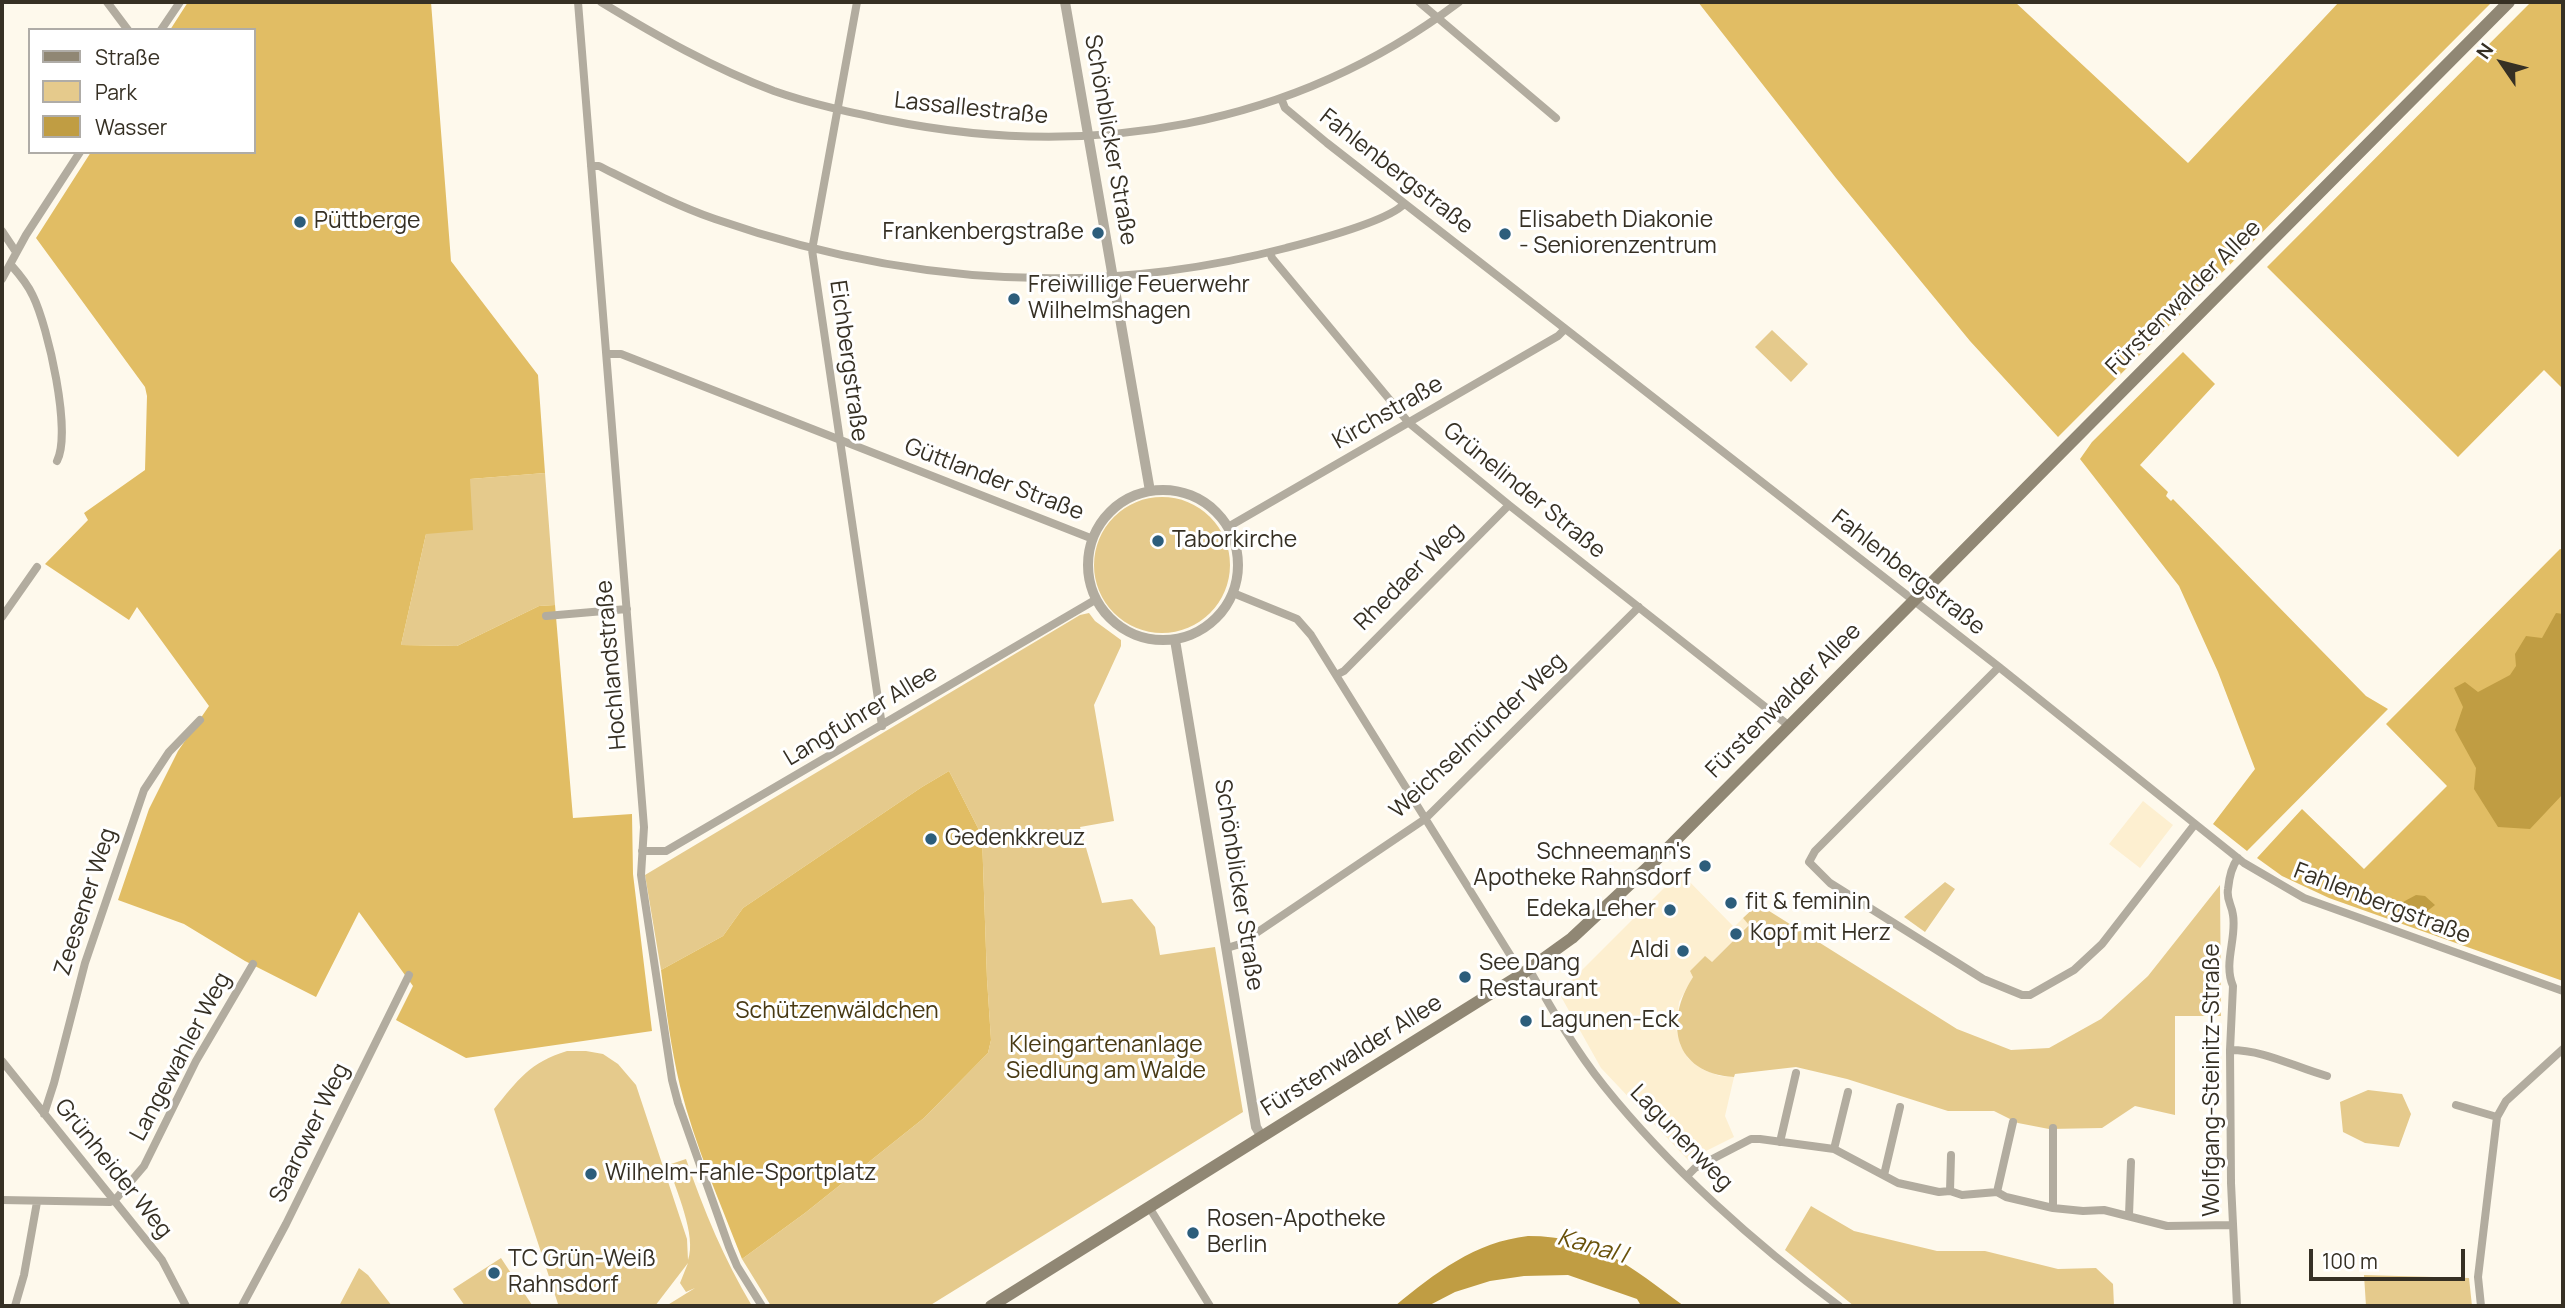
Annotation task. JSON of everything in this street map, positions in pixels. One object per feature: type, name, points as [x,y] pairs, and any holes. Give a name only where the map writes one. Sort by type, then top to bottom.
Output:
[{"type":"main road","name":"Fürstenwalder Allee","points":[[991,1306],[1525,971],[1573,938],[1620,894],[2509,2]]},
{"type":"street","points":[[107,2],[126,28]]},
{"type":"street","points":[[162,28],[180,2]]},
{"type":"street","name":"Hochlandstraße","points":[[579,2],[644,827],[641,875],[672,1080],[729,1247],[737,1266],[762,1306]]},
{"type":"street","name":"Lassallestraße","points":[[601,2],[697,58],[773,91],[837,110],[918,126],[979,134],[1054,138],[1165,128],[1281,98],[1364,62],[1438,18],[1459,2]]},
{"type":"street","name":"Eichbergstraße","points":[[857,2],[812,250],[882,726]]},
{"type":"street","name":"Schönblicker Straße","points":[[1065,2],[1150,491]]},
{"type":"street","points":[[1419,2],[1556,118]]},
{"type":"street","name":"Fahlenbergstraße","points":[[1281,98],[1285,108],[1404,204],[1999,667],[2238,858],[2304,898],[2563,991]]},
{"type":"street","points":[[2,279],[16,252],[79,154]]},
{"type":"street","points":[[591,166],[599,166],[712,218],[812,250],[881,264],[956,274],[1037,279],[1112,278],[1179,270],[1270,252],[1309,243],[1380,218],[1404,204]]},
{"type":"street","points":[[2,231],[16,252]]},
{"type":"street","name":"Grünelinder Straße","points":[[1270,252],[1273,259],[1409,422],[1509,505],[1788,725]]},
{"type":"street","points":[[11,265],[34,298],[52,356],[61,423],[61,453],[57,461]]},
{"type":"street","name":"Kirchstraße","points":[[1228,527],[1558,336],[1564,329]]},
{"type":"street","name":"Güttlander Straße","points":[[607,354],[621,354],[1093,539]]},
{"type":"street","points":[[1168,490],[1192,496],[1213,510],[1228,527],[1237,558],[1233,593],[1218,616],[1207,626],[1175,639],[1158,641],[1140,637],[1123,629],[1108,617],[1095,600],[1088,569],[1093,539],[1111,512],[1133,496],[1168,490]]},
{"type":"street","name":"Rhedaer Weg","points":[[1336,675],[1344,671],[1509,505]]},
{"type":"street","points":[[2,617],[37,567]]},
{"type":"street","name":"Lagunenweg","points":[[1233,593],[1297,619],[1311,635],[1425,819],[1604,1086],[1688,1176],[1775,1256],[1839,1306]]},
{"type":"street","name":"Langfuhrer Allee","points":[[642,851],[666,851],[1095,600]]},
{"type":"street","name":"Weichselmünder Weg","points":[[1227,948],[1240,944],[1425,819],[1639,607]]},
{"type":"street","points":[[546,616],[627,610]]},
{"type":"street","name":"Schönblicker Straße","points":[[1175,639],[1256,1127],[1262,1137]]},
{"type":"street","points":[[1999,667],[1989,680],[1815,851],[1809,862],[1830,883],[1983,979],[2022,995],[2030,995],[2074,970],[2102,944],[2195,824]]},
{"type":"street","name":"Zeesener Weg","points":[[44,1114],[85,962],[144,790],[169,752],[200,720]]},
{"type":"street","name":"Wolfgang-Steinitz-Straße","points":[[2237,1306],[2232,1225],[2230,1050],[2230,1026],[2233,1017],[2230,946],[2233,914],[2228,902],[2228,888],[2234,863],[2238,858]]},
{"type":"street","name":"Langewahler Weg","points":[[115,1200],[144,1166],[196,1061],[253,964]]},
{"type":"street","name":"Saarower Weg","points":[[242,1306],[286,1224],[409,975]]},
{"type":"street","points":[[2481,1306],[2478,1277],[2497,1116],[2506,1101],[2563,1049]]},
{"type":"street","points":[[2230,1050],[2246,1050],[2294,1063],[2305,1070],[2327,1076]]},
{"type":"street","name":"Grünheider Weg","points":[[2,1061],[162,1260],[186,1306]]},
{"type":"street","points":[[1780,1142],[1796,1073]]},
{"type":"street","points":[[1834,1149],[1848,1092]]},
{"type":"street","points":[[2456,1105],[2497,1116]]},
{"type":"street","points":[[1884,1175],[1900,1107]]},
{"type":"street","points":[[1997,1192],[2013,1122]]},
{"type":"street","points":[[2053,1128],[2053,1208]]},
{"type":"street","points":[[1688,1176],[1696,1168],[1751,1139],[1834,1149],[1898,1183],[1939,1192],[1950,1191],[1962,1195],[1997,1192],[2006,1197],[2053,1208],[2104,1210],[2167,1226],[2232,1225]]},
{"type":"street","points":[[1950,1191],[1951,1155]]},
{"type":"street","points":[[2129,1215],[2131,1163]]},
{"type":"street","points":[[2,1200],[115,1200]]},
{"type":"street","points":[[15,1306],[24,1275],[37,1202]]},
{"type":"street","points":[[1149,1207],[1210,1306]]},
{"type":"shaded area","points":[[2143,801],[2173,825],[2140,868],[2109,844]]},
{"type":"shaded area","points":[[1680,872],[1734,927],[1743,918],[1749,924],[1712,962],[1693,977],[1679,1002],[1676,1028],[1680,1044],[1688,1058],[1704,1070],[1720,1076],[1734,1077],[1725,1116],[1734,1137],[1688,1160],[1601,1068],[1559,993]]},
{"type":"green space","name":"Püttberge","points":[[188,2],[431,2],[451,261],[538,375],[545,473],[470,479],[473,530],[426,534],[401,645],[457,646],[539,606],[555,605],[573,818],[632,814],[633,874],[652,1031],[466,1058],[396,1020],[413,986],[359,912],[316,997],[245,961],[184,924],[118,900],[149,809],[178,751],[209,706],[137,607],[129,620],[45,564],[88,520],[84,513],[145,470],[147,396],[145,387],[36,238],[90,154],[256,154],[256,28],[171,28]]},
{"type":"green space","points":[[1698,2],[2015,2],[2188,163],[2339,2],[2492,2],[2058,437],[1970,341],[1836,178]]},
{"type":"green space","points":[[2531,2],[2563,2],[2563,389],[2544,370],[2458,457],[2267,267]]},
{"type":"green space","points":[[1772,330],[1808,364],[1791,382],[1755,347]]},
{"type":"green space","points":[[2183,352],[2215,384],[2140,465],[2168,492],[2166,496],[2171,501],[2173,499],[2366,696],[2388,709],[2247,851],[2213,824],[2255,769],[2218,672],[2179,586],[2080,459],[2092,442]]},
{"type":"green space","points":[[545,473],[555,605],[539,606],[457,646],[401,645],[426,534],[470,479]]},
{"type":"green space","points":[[1162,497],[1188,502],[1210,517],[1225,539],[1230,565],[1225,591],[1210,613],[1188,628],[1162,633],[1136,628],[1114,613],[1099,591],[1094,565],[1099,539],[1114,517],[1136,502]]},
{"type":"green space","points":[[2560,549],[2563,550],[2563,981],[2329,898],[2282,876],[2257,858],[2302,809],[2364,869],[2447,786],[2386,724]]},
{"type":"green space","name":"Kleingartenanlage Siedlung am Walde","points":[[1089,613],[1095,621],[1121,640],[1121,646],[1094,705],[1114,821],[1080,827],[1102,903],[1132,899],[1155,927],[1160,955],[1215,947],[1243,1112],[929,1306],[771,1306],[742,1259],[805,1213],[924,1118],[988,1053],[991,1040],[982,836],[949,771],[743,908],[723,936],[661,970],[645,875],[1080,615]]},
{"type":"green space","name":"Schützenwäldchen","points":[[949,771],[982,836],[991,1040],[988,1053],[924,1118],[805,1213],[742,1259],[708,1174],[686,1108],[674,1057],[661,970],[723,936],[743,908]]},
{"type":"green space","points":[[1945,882],[1955,889],[1925,932],[1904,917]]},
{"type":"green space","points":[[2220,885],[2221,1016],[2175,1016],[2175,1115],[2135,1106],[2102,1128],[2049,1129],[2018,1123],[1994,1111],[1948,1111],[1847,1079],[1796,1067],[1735,1074],[1734,1077],[1714,1073],[1698,1066],[1687,1055],[1680,1042],[1677,1027],[1679,1011],[1693,977],[1690,971],[1705,956],[1712,962],[1749,925],[1743,918],[1758,904],[1957,1029],[2011,1050],[2049,1048],[2101,1019],[2148,976]]},
{"type":"green space","name":"Wilhelm-Fahle-Sportplatz","points":[[567,1051],[603,1054],[618,1064],[636,1085],[687,1239],[688,1260],[688,1226],[668,1165],[686,1159],[715,1234],[752,1306],[666,1306],[695,1288],[686,1292],[680,1283],[688,1263],[655,1306],[558,1304],[494,1109],[534,1067]]},
{"type":"green space","points":[[2368,1090],[2402,1094],[2411,1114],[2399,1147],[2365,1143],[2343,1132],[2340,1102]]},
{"type":"green space","points":[[1811,1206],[1854,1231],[1937,1251],[1985,1251],[2058,1269],[2096,1268],[2113,1284],[2114,1306],[1854,1306],[1785,1250]]},
{"type":"green space","name":"TC Grün-Weiß Rahnsdorf","points":[[501,1258],[532,1305],[465,1306],[453,1289]]},
{"type":"green space","points":[[359,1268],[368,1275],[392,1306],[339,1306]]},
{"type":"green space","points":[[2364,1275],[2469,1278],[2472,1306],[2366,1306]]},
{"type":"water","points":[[2556,613],[2563,614],[2563,794],[2530,829],[2498,827],[2474,789],[2476,768],[2455,730],[2463,707],[2454,688],[2465,682],[2478,692],[2510,675],[2516,666],[2515,654],[2526,636],[2542,638]]},
{"type":"water","points":[[2416,895],[2425,896],[2435,905],[2425,913],[2417,915],[2396,909],[2403,902]]},
{"type":"water","points":[[1528,1236],[1574,1241],[1612,1256],[1684,1306],[1644,1306],[1637,1299],[1568,1275],[1524,1276],[1490,1281],[1455,1292],[1428,1306],[1395,1306],[1425,1282],[1473,1252],[1509,1239]]},
{"type":"place","name":"Püttberge","points":[[300,222]]},
{"type":"place","name":"Frankenbergstraße","points":[[1098,233]]},
{"type":"place","name":"Elisabeth Diakonie - Seniorenzentrum","points":[[1505,234]]},
{"type":"place","name":"Freiwillige Feuerwehr Wilhelmshagen","points":[[1014,299]]},
{"type":"place","name":"Taborkirche","points":[[1158,541]]},
{"type":"place","name":"Gedenkkreuz","points":[[931,839]]},
{"type":"place","name":"Schneemann's Apotheke Rahnsdorf","points":[[1705,866]]},
{"type":"place","name":"fit & feminin","points":[[1731,903]]},
{"type":"place","name":"Edeka Leher","points":[[1670,910]]},
{"type":"place","name":"Kopf mit Herz","points":[[1736,934]]},
{"type":"place","name":"Aldi","points":[[1683,951]]},
{"type":"place","name":"See Dang Restaurant","points":[[1465,977]]},
{"type":"place","name":"Lagunen-Eck","points":[[1526,1021]]},
{"type":"place","name":"Wilhelm-Fahle-Sportplatz","points":[[591,1174]]},
{"type":"place","name":"Rosen-Apotheke Berlin","points":[[1193,1233]]},
{"type":"place","name":"TC Grün-Weiß Rahnsdorf","points":[[494,1273]]},
{"type":"water label","name":"Kanal I","points":[[1592,1247]]}]
